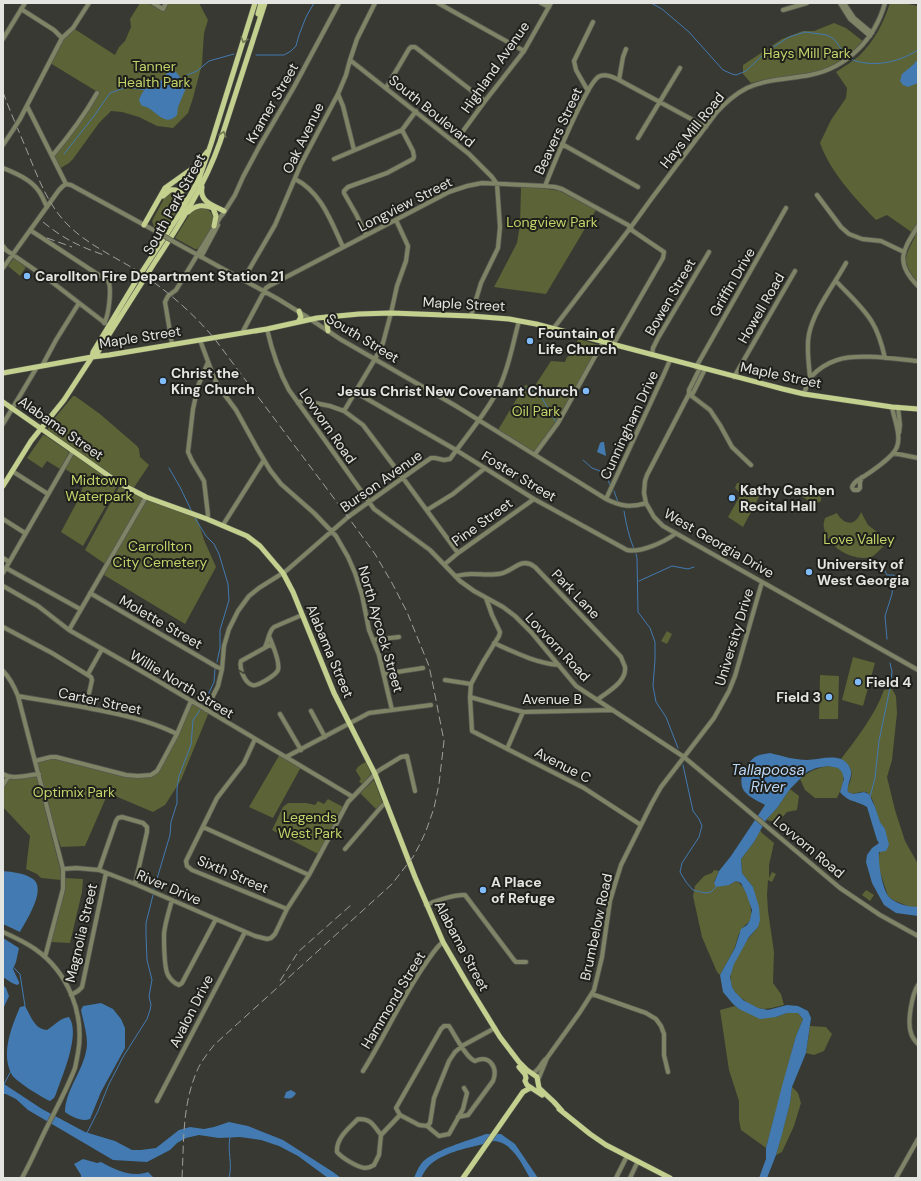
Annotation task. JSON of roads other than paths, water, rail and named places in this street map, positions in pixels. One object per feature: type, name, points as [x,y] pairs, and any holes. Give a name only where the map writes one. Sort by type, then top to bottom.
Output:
[{"type":"main road","name":"South Park Street","points":[[4,483],[40,428],[64,400],[92,357],[98,352],[182,215],[199,179],[255,3]]},
{"type":"main road","points":[[257,26],[257,18],[261,3]]},
{"type":"main road","name":"South Park Street","points":[[92,357],[106,324],[114,317],[203,183],[215,158],[265,3]]},
{"type":"main road","points":[[230,85],[238,87]]},
{"type":"main road","points":[[145,226],[165,188],[196,166],[211,144]]},
{"type":"main road","points":[[203,183],[202,192],[205,201],[224,212]]},
{"type":"main road","points":[[145,226],[163,196],[170,190],[176,190],[183,194],[185,202],[182,215]]},
{"type":"main road","points":[[182,215],[193,208],[205,205],[224,212]]},
{"type":"main road","points":[[213,208],[216,216],[214,226]]},
{"type":"main road","points":[[298,322],[301,317],[299,311]]},
{"type":"main road","name":"Maple Street","points":[[3,373],[267,329],[326,317],[391,313],[470,316],[519,321],[804,394],[892,407],[918,409]]},
{"type":"main road","points":[[107,317],[114,317]]},
{"type":"main road","points":[[326,317],[328,331]]},
{"type":"main road","name":"Alabama Street","points":[[3,402],[120,483],[146,497],[223,525],[247,536],[256,542],[267,553],[283,573],[289,584],[334,693],[375,774],[426,905],[443,942],[500,1037],[519,1062],[532,1073]]},
{"type":"main road","name":"Alabama Street","points":[[500,1037],[505,1048],[523,1071],[525,1079]]},
{"type":"main road","points":[[508,1113],[525,1079],[528,1074],[532,1073],[537,1077],[540,1090],[562,1111]]},
{"type":"main road","points":[[525,1079],[527,1085],[540,1093],[606,1145],[670,1178]]},
{"type":"main road","points":[[463,1178],[523,1092],[535,1086],[538,1081]]},
{"type":"street","points":[[3,39],[25,3]]},
{"type":"street","points":[[4,143],[27,106],[62,38],[73,28],[89,3]]},
{"type":"street","points":[[153,3],[163,9],[166,3]]},
{"type":"street","name":"Kramer Street","points":[[200,256],[214,226],[236,195],[252,159],[294,87],[339,3]]},
{"type":"street","name":"Oak Avenue","points":[[243,280],[275,225],[301,164],[338,94],[346,75],[357,39],[374,3]]},
{"type":"street","points":[[438,3],[524,51]]},
{"type":"street","points":[[541,3],[550,5]]},
{"type":"street","points":[[783,10],[807,3]]},
{"type":"street","points":[[840,3],[850,20],[871,35]]},
{"type":"street","points":[[844,3],[854,18],[871,35]]},
{"type":"street","name":"Hays Mill Road","points":[[553,329],[725,104],[737,94],[748,88],[762,83],[816,73],[826,70],[846,59],[859,50],[871,35],[885,3]]},
{"type":"street","name":"Highland Avenue","points":[[456,142],[485,101],[524,51],[550,5]]},
{"type":"street","points":[[21,9],[54,30],[62,38]]},
{"type":"street","points":[[588,91],[576,70],[574,61],[593,22]]},
{"type":"street","points":[[386,88],[404,56],[411,47],[415,47],[485,101]]},
{"type":"street","points":[[626,49],[619,80],[706,127]]},
{"type":"street","name":"South Boulevard","points":[[350,60],[456,142],[497,184]]},
{"type":"street","points":[[638,138],[680,68]]},
{"type":"street","name":"Beavers Street","points":[[545,186],[576,113],[597,78],[602,76],[612,76],[619,80]]},
{"type":"street","points":[[52,156],[70,135],[97,93]]},
{"type":"street","points":[[338,94],[343,106],[354,150]]},
{"type":"street","points":[[3,268],[11,253],[61,188],[66,184],[27,106]]},
{"type":"street","points":[[334,159],[402,130],[416,111]]},
{"type":"street","points":[[366,235],[344,191],[348,188],[387,173],[414,157],[413,150],[402,130]]},
{"type":"street","points":[[562,144],[638,187]]},
{"type":"street","points":[[3,168],[25,178],[34,185],[41,194],[47,207]]},
{"type":"street","points":[[295,179],[306,186],[319,200],[327,212],[343,247]]},
{"type":"street","name":"South Street","points":[[66,184],[71,185],[299,311],[328,331],[480,421],[606,499],[618,505],[625,506],[634,506],[646,503]]},
{"type":"street","name":"Longview Street","points":[[242,333],[266,288],[366,235],[458,189],[475,184],[497,184],[545,186],[562,189],[628,225],[633,231],[664,252],[663,258],[613,345]]},
{"type":"street","points":[[470,316],[481,283],[498,248],[500,226],[497,184]]},
{"type":"street","points":[[817,195],[841,227],[849,234],[858,238],[881,241],[904,252]]},
{"type":"street","name":"Griffin Drive","points":[[689,394],[693,393],[700,368],[786,208]]},
{"type":"street","name":"Kramer Street","points":[[200,256],[223,217],[224,212]]},
{"type":"street","points":[[344,411],[383,343],[397,286],[406,261],[408,246],[396,220]]},
{"type":"street","points":[[918,226],[907,244],[903,258],[910,276],[918,286]]},
{"type":"street","points":[[3,246],[106,324],[110,284],[108,281],[30,230]]},
{"type":"street","name":"Bowen Street","points":[[652,355],[653,348],[658,338],[709,252]]},
{"type":"street","points":[[172,344],[165,302],[168,296],[176,290],[200,256]]},
{"type":"street","points":[[804,394],[810,378],[808,336],[812,322],[846,263]]},
{"type":"street","name":"Howell Road","points":[[734,377],[796,271]]},
{"type":"street","points":[[836,281],[865,312],[872,322],[877,332],[885,358]]},
{"type":"street","points":[[3,424],[79,303]]},
{"type":"street","name":"Burson Avenue","points":[[206,710],[218,686],[226,638],[232,622],[246,601],[254,592],[283,573],[348,517],[431,458],[444,460],[450,459],[480,421],[502,383],[519,321]]},
{"type":"street","name":"Lovvorn Road","points":[[267,329],[275,359],[289,390],[368,502],[377,512],[424,545],[474,591],[503,607],[515,616],[532,632],[576,686],[684,757],[840,888],[880,915],[918,936]]},
{"type":"street","name":"North Aycock Street","points":[[200,340],[218,386],[232,404],[270,470],[282,484],[332,531],[338,539],[355,573],[362,595],[369,630],[379,655],[392,710]]},
{"type":"street","points":[[534,454],[558,423],[603,342]]},
{"type":"street","points":[[810,378],[826,364],[847,357],[918,361]]},
{"type":"street","name":"Cunningham Drive","points":[[606,499],[670,360]]},
{"type":"street","points":[[207,519],[208,515],[204,481],[188,452],[193,409],[198,386],[208,362]]},
{"type":"street","name":"Foster Street","points":[[355,392],[456,450],[534,499],[627,550],[632,552],[638,551],[676,534]]},
{"type":"street","points":[[689,394],[710,410],[732,447],[751,465]]},
{"type":"street","name":"West Georgia Drive","points":[[689,394],[645,481],[644,493],[646,503],[656,520],[676,534],[918,670]]},
{"type":"street","points":[[298,403],[302,401],[330,406],[344,411],[362,424],[458,553]]},
{"type":"street","points":[[892,407],[899,436]]},
{"type":"street","points":[[862,477],[894,453],[897,448],[900,425],[898,407]]},
{"type":"street","points":[[3,573],[74,451]]},
{"type":"street","points":[[894,453],[918,458]]},
{"type":"street","points":[[223,525],[264,460]]},
{"type":"street","points":[[427,510],[453,494],[485,468]]},
{"type":"street","points":[[12,471],[48,494]]},
{"type":"street","points":[[69,630],[146,497]]},
{"type":"street","name":"Pine Street","points":[[445,564],[458,553],[534,499]]},
{"type":"street","points":[[3,519],[25,533]]},
{"type":"street","points":[[3,558],[9,562]]},
{"type":"street","name":"Park Lane","points":[[456,576],[503,573],[526,562],[535,567],[621,657],[625,667],[621,680],[597,700]]},
{"type":"street","points":[[6,568],[80,609]]},
{"type":"street","name":"University Drive","points":[[684,757],[714,718],[729,691],[735,676],[762,582]]},
{"type":"street","name":"Willie North Street","points":[[3,586],[38,606],[69,630],[191,700],[352,797]]},
{"type":"street","name":"Molette Street","points":[[90,593],[217,667],[222,668]]},
{"type":"street","points":[[470,697],[471,684],[500,632],[492,616],[486,598]]},
{"type":"street","points":[[265,647],[270,630],[302,615]]},
{"type":"street","points":[[3,627],[88,674],[92,680],[86,708]]},
{"type":"street","points":[[269,636],[273,647],[278,668],[277,672],[275,675],[262,682],[252,685],[247,681],[240,669],[240,663],[243,659],[265,647],[270,645],[273,647]]},
{"type":"street","points":[[374,640],[399,637]]},
{"type":"street","points":[[494,643],[530,659],[560,665]]},
{"type":"street","points":[[88,674],[102,649]]},
{"type":"street","points":[[384,674],[423,668]]},
{"type":"street","points":[[3,671],[13,684],[18,696],[63,869],[63,889],[45,957]]},
{"type":"street","points":[[444,680],[471,684]]},
{"type":"street","name":"Carter Street","points":[[18,696],[136,718],[166,728],[177,734]]},
{"type":"street","name":"Avenue B","points":[[470,697],[523,712],[613,710]]},
{"type":"street","name":"Avenue C","points":[[470,697],[472,731],[584,788],[641,825]]},
{"type":"street","points":[[35,761],[56,757],[126,775],[151,775],[157,771],[177,734],[191,700]]},
{"type":"street","points":[[286,757],[369,713],[431,705]]},
{"type":"street","points":[[311,710],[324,737]]},
{"type":"street","points":[[507,749],[523,712]]},
{"type":"street","points":[[280,714],[301,750]]},
{"type":"street","points":[[255,739],[244,764],[217,798],[204,826],[309,875]]},
{"type":"street","points":[[287,909],[309,875],[344,808],[352,797],[375,774],[390,763],[401,757],[407,756],[415,791]]},
{"type":"street","name":"Brumbelow Road","points":[[532,1073],[537,1071],[547,1058],[592,994],[602,957],[610,901],[622,865],[661,787],[684,757]]},
{"type":"street","points":[[3,774],[8,777],[38,774]]},
{"type":"street","points":[[3,785],[8,777]]},
{"type":"street","points":[[345,849],[386,803]]},
{"type":"street","points":[[99,870],[118,818],[122,817],[143,823],[147,828],[135,884]]},
{"type":"street","name":"Sixth Street","points":[[204,826],[186,861],[187,866],[192,870],[287,909]]},
{"type":"street","name":"River Drive","points":[[63,869],[76,868],[99,870],[245,932],[264,938],[271,938],[275,934],[287,909]]},
{"type":"street","name":"Magnolia Street","points":[[71,995],[82,987],[106,873]]},
{"type":"street","points":[[426,905],[458,895],[465,896],[514,960],[516,962],[526,962]]},
{"type":"street","points":[[172,900],[166,920],[164,934],[168,975],[176,984],[179,985],[182,983],[216,919]]},
{"type":"street","points":[[3,932],[29,944],[45,957],[62,977],[71,995],[78,1018],[80,1041],[75,1067],[57,1108],[22,1178]]},
{"type":"street","name":"Avalon Drive","points":[[157,1101],[245,932]]},
{"type":"street","name":"Hammond Street","points":[[363,1071],[416,978],[438,946],[443,942]]},
{"type":"street","points":[[918,985],[912,998],[910,1017],[910,1031],[918,1044]]},
{"type":"street","points":[[592,994],[646,1013],[656,1019],[664,1034],[664,1055],[668,1072]]},
{"type":"street","points":[[458,1117],[468,1115],[493,1081],[495,1075],[494,1068],[488,1061],[481,1059],[475,1061],[471,1060],[466,1055],[449,1026],[444,1026],[396,1108],[400,1115],[420,1125],[427,1126],[439,1136],[449,1134],[458,1117],[463,1109],[467,1093],[464,1088]]},
{"type":"street","points":[[427,1126],[430,1122],[434,1098],[449,1061],[455,1052],[469,1041],[494,1028]]},
{"type":"street","name":"Brumbelow Road","points":[[538,1081],[547,1058]]},
{"type":"street","points":[[381,1135],[367,1119],[358,1119],[341,1137],[337,1147],[337,1152],[343,1158],[357,1165],[364,1168],[371,1167],[374,1165],[379,1155],[381,1135],[400,1115]]},
{"type":"street","points":[[896,1178],[918,1139]]},
{"type":"street","points":[[616,1178],[627,1156]]},
{"type":"street","points":[[630,1178],[638,1161]]},
{"type":"water","points":[[916,61],[918,62],[918,83],[908,87],[903,85],[900,81],[902,74]]},
{"type":"water","points":[[174,71],[177,73],[186,88],[178,107],[177,115],[170,120],[166,120],[149,108],[141,105],[139,100],[142,93],[150,85],[158,83],[166,74]]},
{"type":"water","points":[[604,442],[606,456],[597,452],[600,443]]},
{"type":"water","name":"Tallapoosa River","points":[[770,753],[802,760],[837,758],[846,763],[851,771],[848,792],[853,794],[864,792],[869,794],[880,822],[885,829],[889,845],[886,851],[879,852],[880,869],[884,888],[889,897],[899,903],[907,906],[918,907],[918,916],[896,913],[884,905],[872,883],[866,862],[867,855],[872,848],[879,843],[867,807],[846,798],[840,792],[844,779],[842,772],[838,768],[828,766],[816,768],[807,772],[790,789],[777,808],[766,820],[754,842],[741,859],[742,873],[753,887],[759,907],[760,920],[758,927],[749,937],[734,964],[730,977],[732,987],[743,1000],[758,1008],[768,1010],[787,1005],[798,1006],[808,1011],[811,1018],[806,1053],[792,1087],[790,1103],[776,1155],[767,1178],[759,1178],[766,1159],[766,1148],[782,1086],[796,1036],[803,1019],[798,1013],[787,1013],[776,1017],[760,1019],[739,1009],[723,992],[720,975],[735,948],[741,929],[747,925],[750,920],[752,910],[741,883],[736,881],[729,885],[716,887],[714,883],[719,871],[731,856],[765,805],[744,791],[741,782],[743,772],[751,760],[755,757]]},
{"type":"water","points":[[3,871],[26,875],[33,879],[37,884],[37,897],[20,932],[3,924]]},
{"type":"water","points":[[3,938],[19,948],[13,969],[19,982],[17,985],[3,977]]},
{"type":"water","points":[[3,985],[9,996],[3,1009]]},
{"type":"water","points":[[101,1003],[113,1009],[121,1019],[125,1028],[125,1048],[101,1092],[90,1119],[80,1119],[65,1112],[68,1095],[86,1053],[86,1035],[81,1010],[83,1006]]},
{"type":"water","points":[[25,1006],[36,1025],[43,1029],[47,1030],[60,1020],[69,1017],[72,1024],[72,1044],[66,1066],[56,1094],[50,1101],[35,1093],[19,1081],[12,1075],[9,1067],[7,1058],[8,1040],[20,1007]]},
{"type":"water","points":[[3,1084],[42,1109],[85,1132],[115,1141],[132,1150],[156,1148],[179,1130],[190,1127],[204,1129],[229,1122],[248,1126],[283,1140],[341,1178],[328,1178],[298,1156],[279,1146],[261,1140],[240,1137],[219,1138],[199,1135],[186,1138],[177,1143],[170,1150],[147,1162],[113,1160],[28,1110],[16,1099],[3,1094]]},
{"type":"water","points":[[291,1090],[296,1093],[294,1096],[284,1098],[286,1092]]},
{"type":"water","points":[[486,1134],[501,1134],[515,1144],[538,1178],[530,1178],[520,1160],[511,1149],[500,1142],[494,1141],[462,1149],[446,1155],[430,1165],[421,1178],[414,1178],[421,1164],[426,1159],[441,1150]]},
{"type":"water","points":[[83,1159],[97,1163],[101,1162],[130,1174],[142,1174],[148,1172],[154,1178],[81,1178],[81,1175],[74,1164]]},
{"type":"waterway","points":[[256,55],[284,55],[291,51],[296,46],[306,17],[314,3]]},
{"type":"waterway","points":[[651,3],[662,9],[689,32],[723,70],[732,74],[736,75],[746,71],[766,52],[789,37],[805,32],[827,35],[834,39],[847,57]]},
{"type":"waterway","points":[[850,59],[858,62],[876,64],[885,63],[902,58],[918,50]]},
{"type":"waterway","points":[[187,75],[197,71],[209,61],[234,54]]},
{"type":"waterway","points":[[64,154],[110,93],[127,87],[146,90]]},
{"type":"waterway","points":[[519,386],[539,393],[556,422]]},
{"type":"waterway","points":[[583,460],[592,468],[600,471],[602,476],[608,480],[610,485]]},
{"type":"waterway","points":[[169,468],[192,512]]},
{"type":"waterway","points":[[614,491],[618,502]]},
{"type":"waterway","points":[[624,511],[634,549]]},
{"type":"waterway","points":[[195,518],[206,536],[214,544],[219,554],[228,584],[229,600],[220,630],[220,648],[217,662]]},
{"type":"waterway","points":[[636,554],[638,612],[650,628],[655,642],[653,686],[656,702],[666,717],[678,748]]},
{"type":"waterway","points":[[878,563],[887,575],[894,575],[892,594],[885,616],[887,639]]},
{"type":"waterway","points":[[639,581],[672,566],[688,569],[694,567]]},
{"type":"waterway","points":[[870,797],[875,778],[879,741],[890,688],[892,672],[890,663]]},
{"type":"waterway","points":[[204,704],[214,682],[215,669]]},
{"type":"waterway","points":[[154,889],[170,835],[171,822],[177,803],[179,776],[191,745],[193,720],[200,710]]},
{"type":"waterway","points":[[683,765],[693,811],[702,826],[699,837],[682,863],[680,872],[693,890],[705,893],[711,892],[717,886]]},
{"type":"waterway","points":[[87,1133],[109,1084],[123,1057],[147,1019],[150,1010],[151,1005],[149,996],[152,980],[147,960],[146,923],[153,895]]},
{"type":"waterway","points":[[14,968],[20,974],[25,1006]]},
{"type":"waterway","points":[[4,1084],[11,1071]]},
{"type":"waterway","points":[[229,1178],[230,1137]]},
{"type":"railway","points":[[3,92],[39,180],[54,208],[61,217],[83,238],[136,270],[157,285],[177,301],[205,328],[375,554],[407,612],[429,666],[444,741],[439,784],[434,808],[426,831],[413,857],[392,884],[214,1045],[200,1064],[192,1084],[186,1110],[182,1178]]},
{"type":"railway","points":[[43,222],[72,242],[104,255]]},
{"type":"railway","points":[[47,238],[72,247]]},
{"type":"railway","points":[[280,981],[298,952],[351,905]]},
{"type":"place","name":"Carollton Fire Department Station 21","points":[[27,276]]},
{"type":"place","name":"Fountain of Life Church","points":[[530,341]]},
{"type":"place","name":"Christ the King Church","points":[[163,381]]},
{"type":"place","name":"Jesus Christ New Covenant Church","points":[[586,391]]},
{"type":"place","name":"Kathy Cashen Recital Hall","points":[[732,498]]},
{"type":"place","name":"University of West Georgia","points":[[809,572]]},
{"type":"place","name":"Field 4","points":[[858,682]]},
{"type":"place","name":"Field 3","points":[[829,697]]},
{"type":"place","name":"A Place of Refuge","points":[[483,890]]},
{"type":"park label","name":"Hays Mill Park","points":[[807,53]]},
{"type":"park label","name":"Tanner Health Park","points":[[154,74]]},
{"type":"park label","name":"Longview Park","points":[[552,222]]},
{"type":"park label","name":"Oil Park","points":[[536,411]]},
{"type":"park label","name":"Midtown Waterpark","points":[[99,488]]},
{"type":"park label","name":"Love Valley","points":[[859,539]]},
{"type":"park label","name":"Carrollton City Cemetery","points":[[160,554]]},
{"type":"park label","name":"Optimix Park","points":[[74,792]]},
{"type":"park label","name":"Legends West Park","points":[[310,826]]}]
